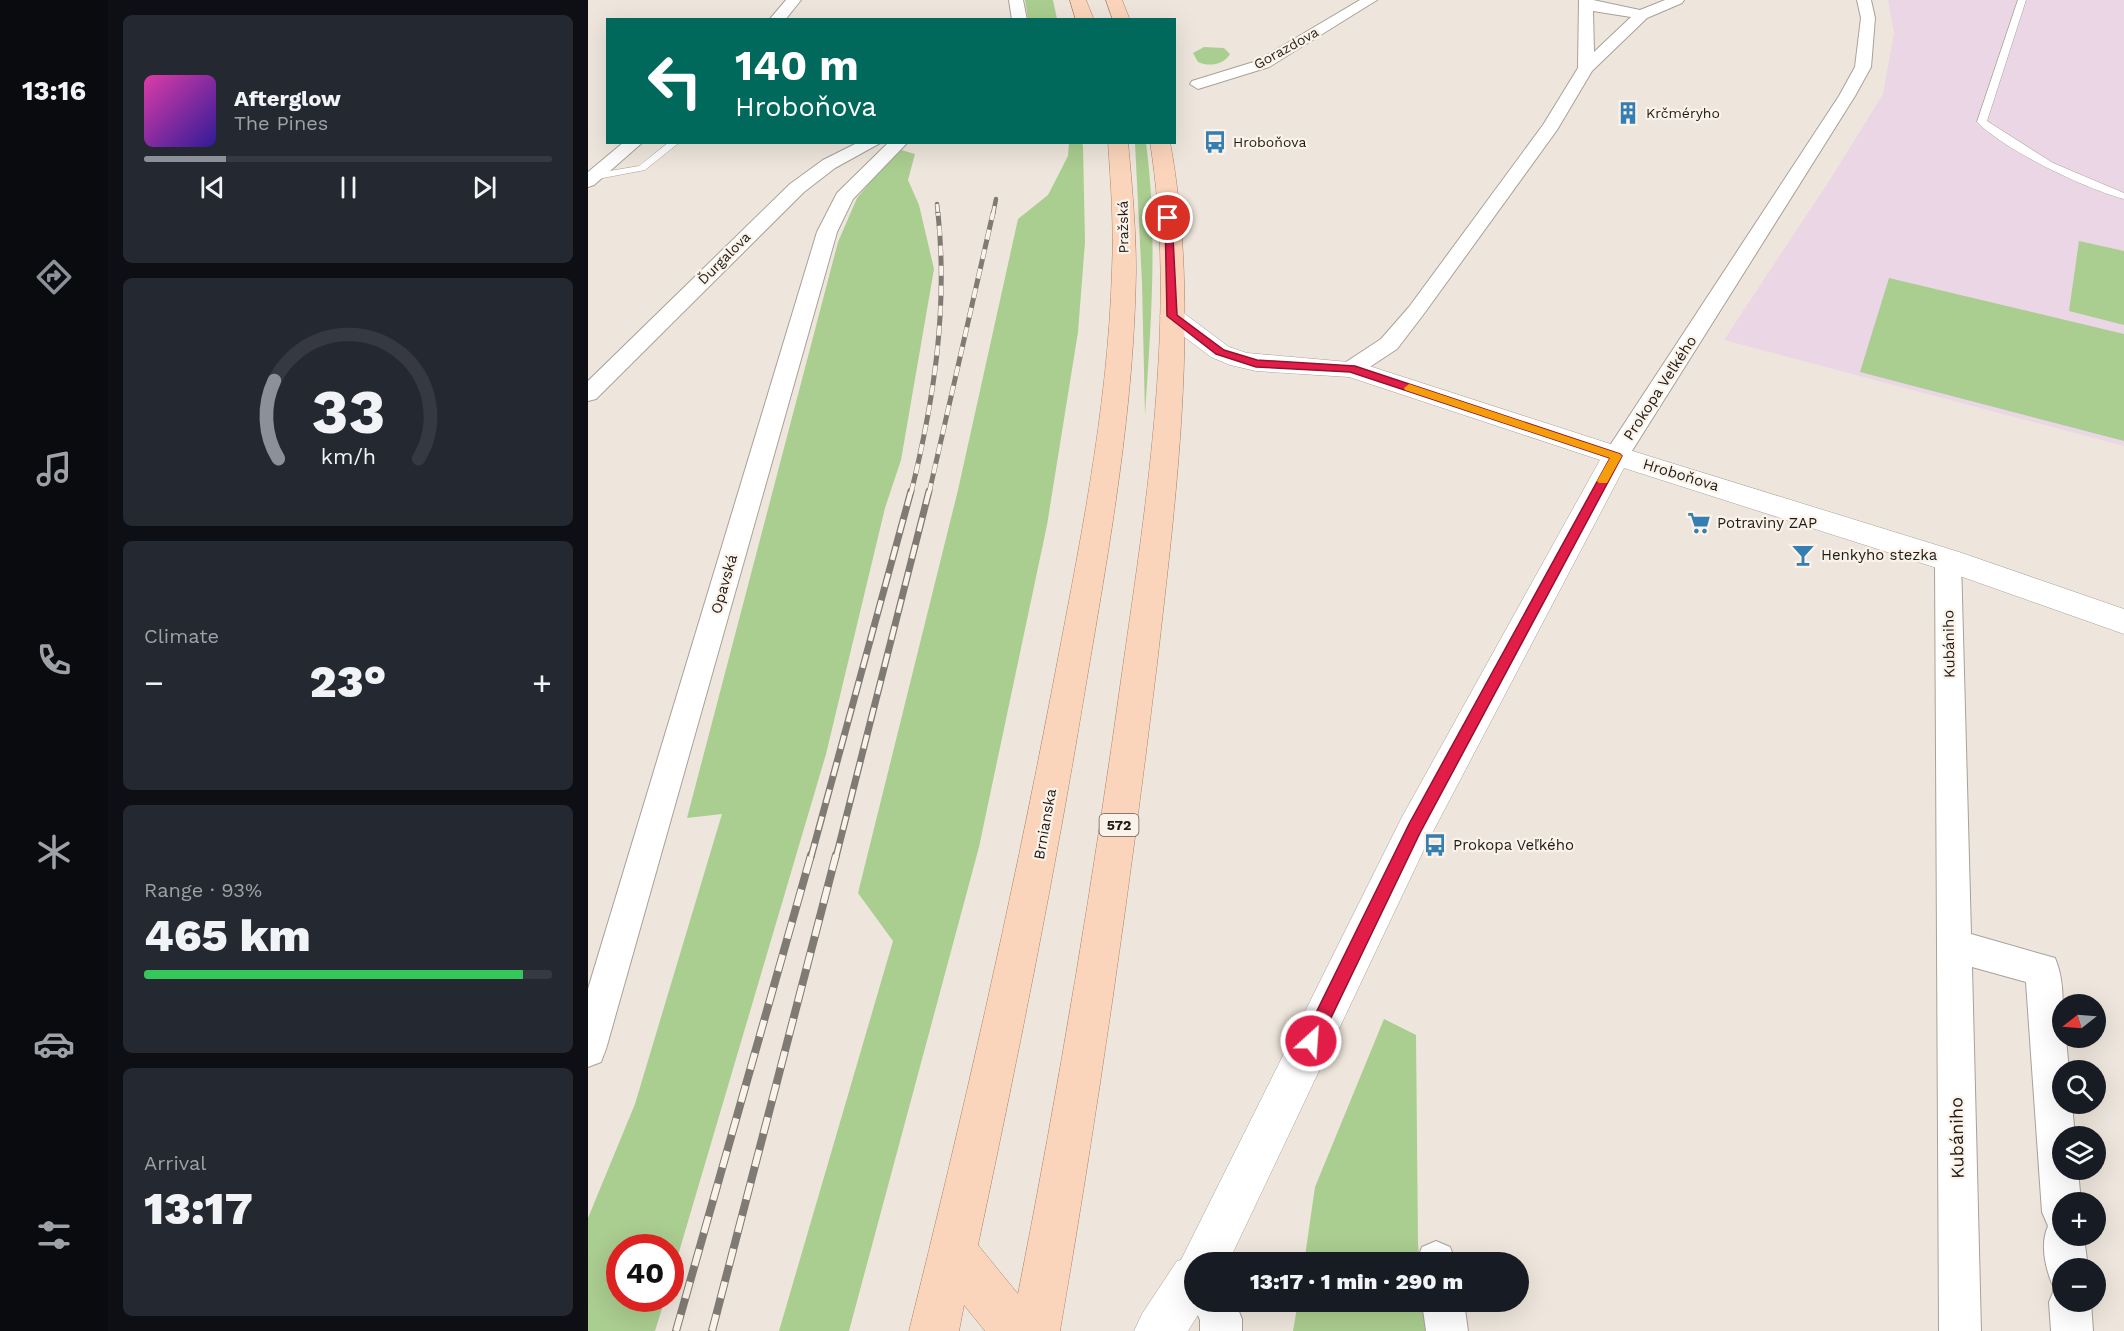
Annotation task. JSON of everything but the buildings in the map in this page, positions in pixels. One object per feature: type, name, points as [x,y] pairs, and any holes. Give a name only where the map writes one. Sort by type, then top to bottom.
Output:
[{"type":"main road","points":[[1078,0],[1084,18]]},
{"type":"main road","points":[[1114,0],[1121,18]]},
{"type":"main road","name":"Pražská","points":[[1118,144],[1124,235],[1121,311]]},
{"type":"main road","name":"572","points":[[1035,1331],[1060,1202],[1113,870],[1153,566],[1172,316],[1169,238],[1160,144]]},
{"type":"main road","name":"Brnianska","points":[[934,1331],[1033,890],[1110,434],[1121,311]]},
{"type":"main road","points":[[953,1252],[1016,1331]]},
{"type":"street","points":[[778,18],[794,0]]},
{"type":"street","points":[[1016,0],[1020,18]]},
{"type":"street","name":"Gorazdova","points":[[1198,84],[1263,64],[1370,0]]},
{"type":"street","points":[[1351,369],[1389,345],[1416,311],[1551,126],[1586,68],[1642,15],[1677,0]]},
{"type":"street","name":"Prokopa Veľkého","points":[[1208,1252],[1415,828],[1616,456],[1847,96],[1863,67],[1868,18],[1864,0]]},
{"type":"street","points":[[1586,68],[1586,3],[1642,15]]},
{"type":"street","points":[[590,179],[632,144]]},
{"type":"street","name":"Ďurgalova","points":[[588,394],[797,188],[829,164],[870,144]]},
{"type":"street","name":"Opavská","points":[[588,1050],[826,232],[844,197],[898,144]]},
{"type":"street","name":"Hroboňova","points":[[1172,316],[1220,352],[1239,359],[1287,366],[1351,369],[1616,456],[1948,560],[2124,622]]},
{"type":"street","name":"Kubániho","points":[[1948,560],[1960,1331]]},
{"type":"street","points":[[1953,945],[2043,970],[2060,1192]]},
{"type":"street","points":[[1159,1331],[1184,1293]]},
{"type":"street","points":[[1218,1312],[1221,1319],[1221,1331]]},
{"type":"street","points":[[1445,1312],[1448,1331]]},
{"type":"street","points":[[2071,1312],[2072,1331]]},
{"type":"lane","points":[[2022,0],[1982,122],[1998,134],[2090,185],[2124,196]]},
{"type":"lane","points":[[590,179],[642,168],[673,144]]},
{"type":"shaded area","points":[[1888,0],[2124,0],[2124,446],[1724,340],[1833,175],[1883,94],[1894,33]]},
{"type":"green space","points":[[1025,0],[1053,0],[1057,18],[1028,18]]},
{"type":"green space","points":[[1204,47],[1224,48],[1230,54],[1220,63],[1202,64],[1198,62],[1193,53]]},
{"type":"green space","points":[[1069,144],[1082,144],[1085,242],[1078,332],[1047,525],[979,847],[849,1331],[779,1331],[893,941],[858,893],[958,490],[1018,219],[1048,195],[1068,156]]},
{"type":"green space","points":[[1135,144],[1146,144],[1152,211],[1152,279],[1145,415],[1142,283]]},
{"type":"green space","points":[[898,149],[915,154],[908,180],[919,205],[934,269],[901,460],[885,508],[826,754],[684,1235],[606,1234],[606,1312],[661,1312],[655,1331],[588,1331],[588,1218],[635,1104],[722,814],[687,818],[838,242],[857,198]]},
{"type":"green space","points":[[2079,241],[2124,251],[2124,325],[2069,311]]},
{"type":"green space","points":[[1889,278],[2124,334],[2124,441],[1860,372]]},
{"type":"green space","points":[[1384,1019],[1416,1035],[1419,1252],[1306,1252],[1315,1187]]},
{"type":"green space","points":[[1296,1312],[1426,1312],[1429,1331],[1293,1331]]},
{"type":"railway","points":[[993,214],[996,199]]},
{"type":"railway","points":[[937,204],[938,214]]},
{"type":"railway","points":[[911,493],[926,424],[937,354],[941,284],[938,213]]},
{"type":"railway","points":[[929,493],[993,213]]},
{"type":"railway","points":[[811,857],[911,491]]},
{"type":"railway","points":[[836,857],[929,491]]},
{"type":"railway","points":[[676,1331],[811,855]]},
{"type":"railway","points":[[712,1331],[836,855]]},
{"type":"slow traffic","points":[[1409,388],[1616,456],[1603,481]]},
{"type":"place","name":"Krčméryho","points":[[1628,113]]},
{"type":"place","name":"Hroboňova","points":[[1215,142]]},
{"type":"place","name":"Potraviny ZAP","points":[[1699,523]]},
{"type":"place","name":"Henkyho stezka","points":[[1803,555]]},
{"type":"place","name":"Prokopa Veľkého","points":[[1435,845]]},
{"type":"route","points":[[1168,218],[1172,316],[1220,352],[1256,363],[1351,369],[1616,456],[1415,828],[1311,1041]]}]
